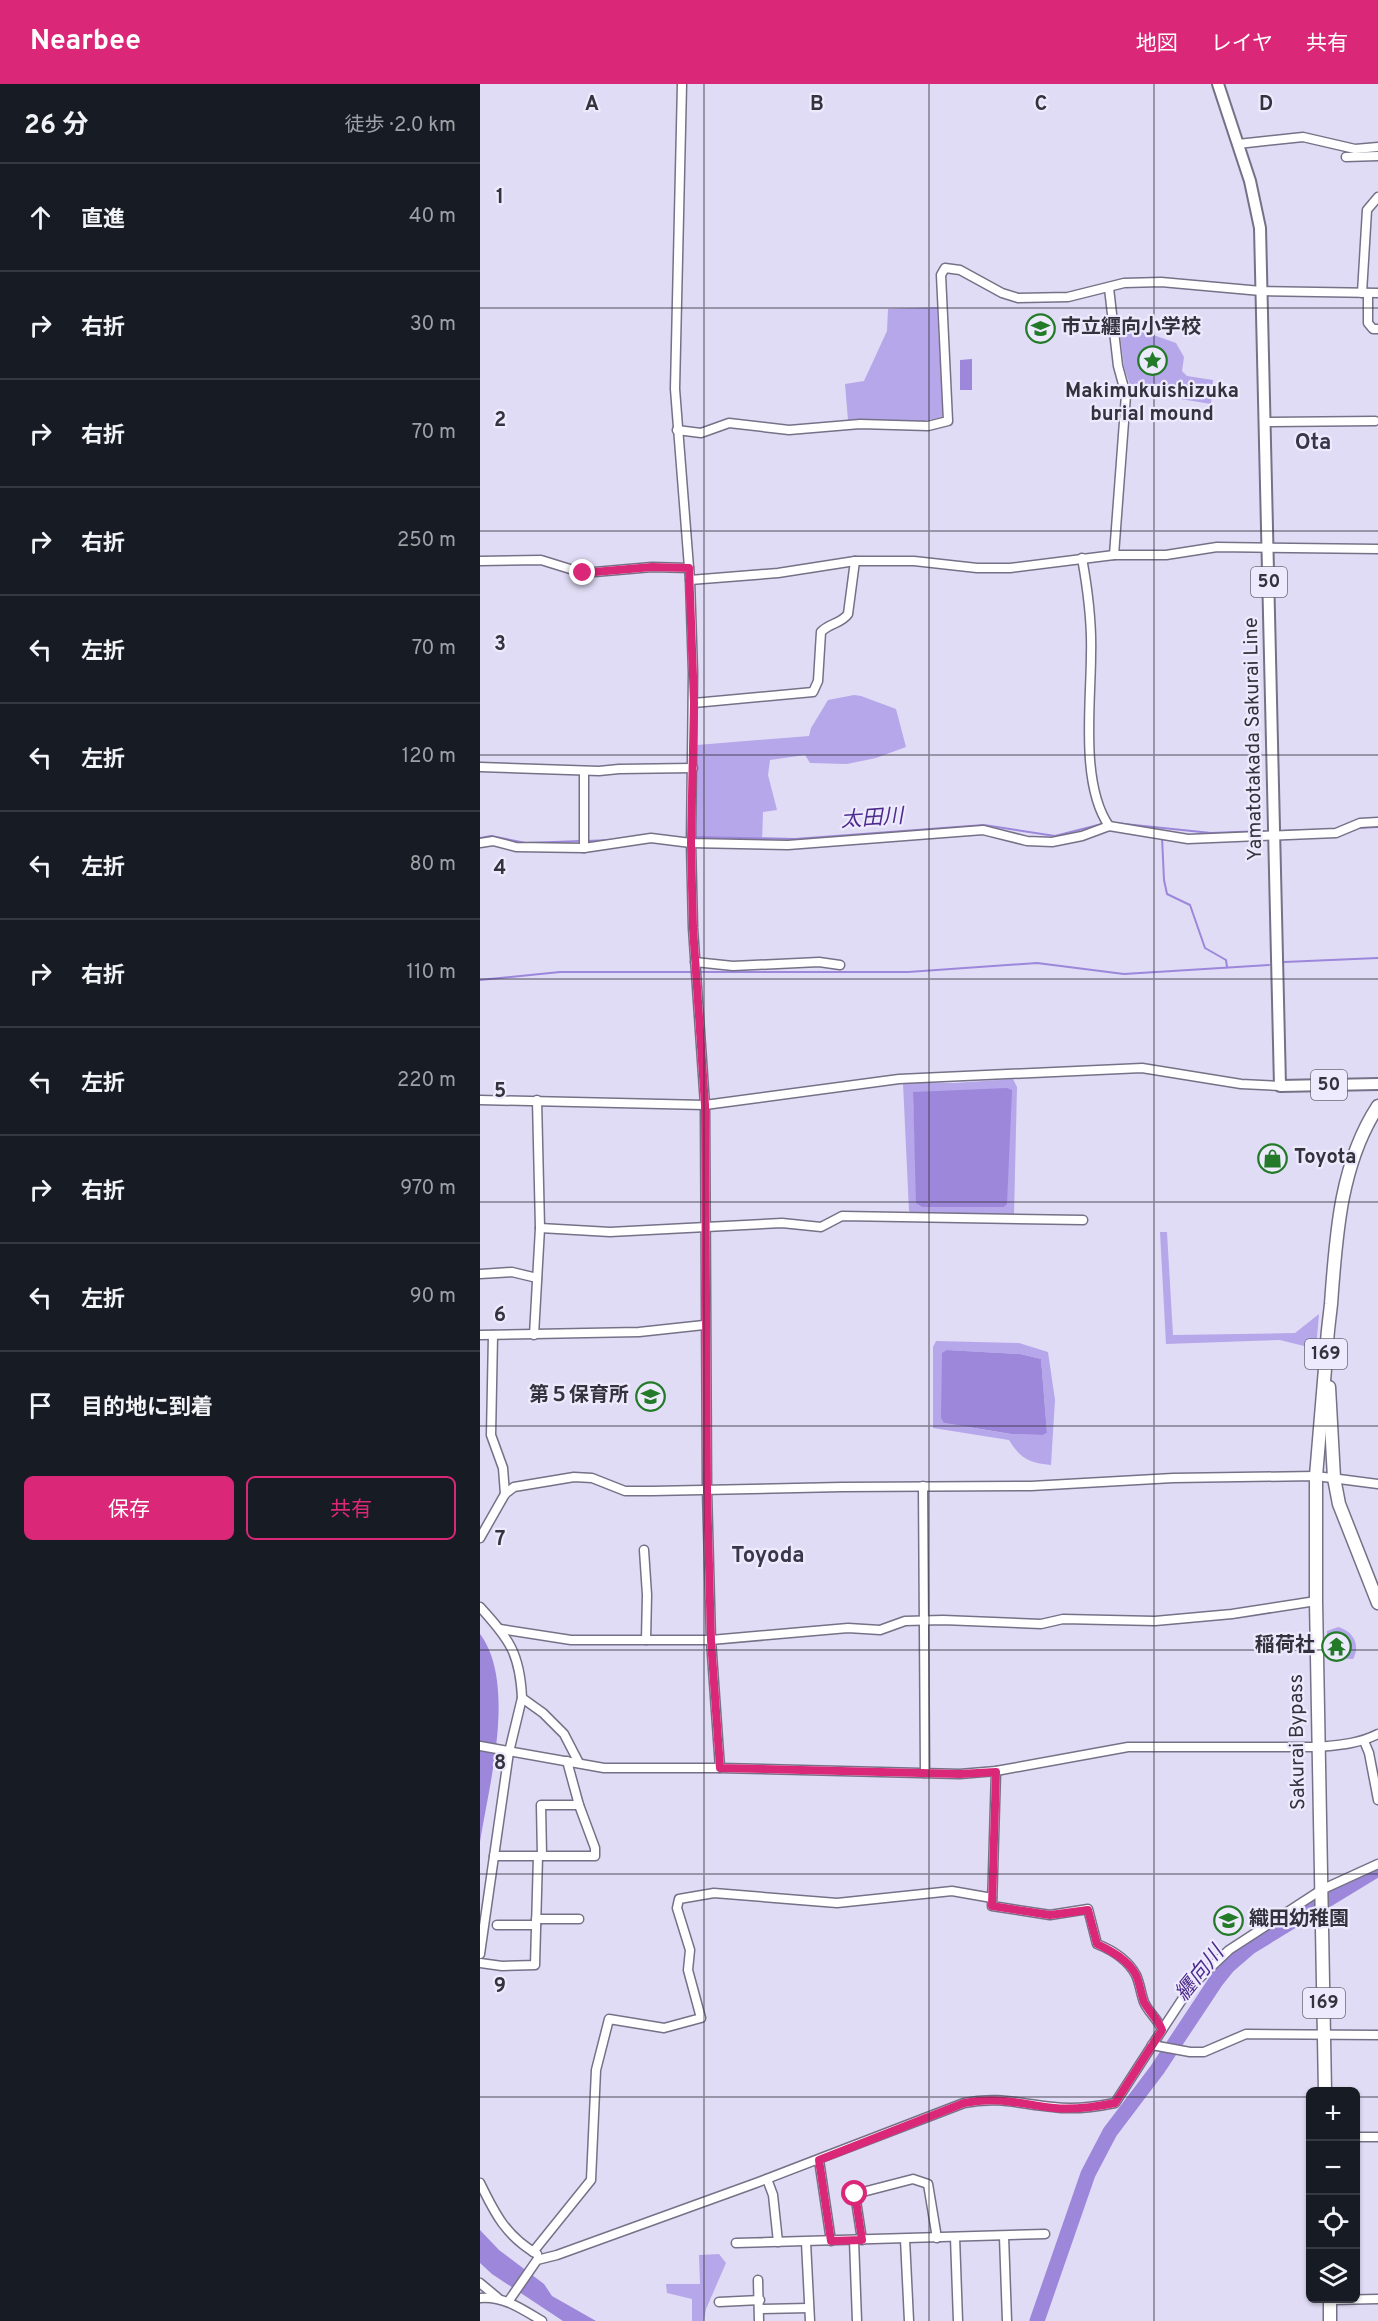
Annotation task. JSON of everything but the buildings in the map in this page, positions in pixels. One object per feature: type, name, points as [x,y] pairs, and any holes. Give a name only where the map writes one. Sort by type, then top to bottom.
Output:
[{"type":"highway","name":"169","points":[[1378,1106],[1360,1138],[1344,1191],[1334,1259],[1326,1357],[1334,1478],[1339,1504],[1378,1603]]},
{"type":"highway","name":"Sakurai Bypass","points":[[1325,2087],[1318,1747],[1316,1476],[1326,1357]]},
{"type":"highway","points":[[1330,2303],[1330,2321]]},
{"type":"main road","name":"Yamatotakada Sakurai Line","points":[[1218,84],[1250,181],[1260,228],[1280,1086]]},
{"type":"main road","name":"50","points":[[1280,1086],[1378,1084]]},
{"type":"street","points":[[682,84],[675,389],[690,579],[694,703],[691,843],[695,962],[705,1105],[704,1325],[707,1490],[711,1640],[720,1768]]},
{"type":"street","points":[[1238,144],[1303,137],[1355,149],[1378,147]]},
{"type":"street","points":[[1346,157],[1378,156]]},
{"type":"street","points":[[1378,197],[1367,210],[1365,293],[1368,324],[1373,329],[1378,329]]},
{"type":"street","points":[[677,430],[701,433],[729,423],[789,430],[860,423],[928,426],[948,421],[941,275],[945,268],[960,270],[1002,293],[1018,298],[1068,297],[1124,283],[1161,282],[1261,291],[1378,293]]},
{"type":"street","points":[[1109,288],[1118,366],[1126,395],[1114,555]]},
{"type":"street","points":[[1265,422],[1375,421]]},
{"type":"street","points":[[690,579],[778,573],[855,561],[914,561],[977,568],[1010,568],[1114,555],[1166,555],[1212,547],[1378,549]]},
{"type":"street","points":[[1082,558],[1090,609],[1091,655],[1088,721],[1095,799],[1109,826]]},
{"type":"street","points":[[480,561],[541,560],[583,573],[652,567],[689,568]]},
{"type":"street","points":[[694,703],[813,692],[818,681],[821,632],[825,627],[844,621],[848,614],[855,561]]},
{"type":"street","points":[[480,767],[584,771],[693,768]]},
{"type":"street","points":[[584,771],[584,848]]},
{"type":"street","points":[[480,843],[493,841],[516,847],[584,848],[651,838],[691,843],[799,845],[982,830],[1027,841],[1052,842],[1082,836],[1109,826],[1188,839],[1336,833],[1360,824],[1378,822]]},
{"type":"street","points":[[695,962],[733,966],[819,963],[840,965]]},
{"type":"street","points":[[480,1100],[705,1105],[899,1078],[1142,1068],[1241,1084],[1280,1086]]},
{"type":"street","points":[[534,1335],[540,1228],[537,1100]]},
{"type":"street","points":[[540,1228],[610,1232],[782,1223],[821,1227],[842,1216],[1083,1220]]},
{"type":"street","points":[[480,1274],[512,1272],[537,1278]]},
{"type":"street","points":[[480,1335],[639,1332],[704,1325]]},
{"type":"street","points":[[480,1538],[504,1494],[503,1468],[491,1435],[492,1335]]},
{"type":"street","points":[[504,1494],[514,1487],[574,1477],[592,1478],[625,1491],[1031,1486],[1173,1478],[1316,1476],[1378,1484]]},
{"type":"street","points":[[923,1486],[925,1773]]},
{"type":"street","points":[[644,1550],[647,1595],[646,1640]]},
{"type":"street","points":[[500,1629],[571,1640],[711,1640],[848,1628],[880,1630],[905,1621],[1041,1624],[1063,1619],[1155,1621],[1232,1614],[1316,1601]]},
{"type":"street","points":[[480,1607],[500,1629],[512,1647],[521,1671],[522,1698],[506,1751],[480,1954]]},
{"type":"street","points":[[522,1698],[543,1713],[564,1734],[579,1763]]},
{"type":"street","points":[[480,1746],[604,1768],[720,1768],[960,1774],[996,1772],[1128,1747],[1318,1747],[1346,1745],[1364,1741],[1378,1734]]},
{"type":"street","points":[[1364,1741],[1369,1753],[1378,1800]]},
{"type":"street","points":[[494,1856],[595,1856],[595,1848],[567,1761]]},
{"type":"street","points":[[996,1772],[992,1906],[1050,1915],[1088,1910],[1097,1944],[1127,1962],[1136,1976],[1145,2004],[1159,2022],[1162,2030]]},
{"type":"street","points":[[480,1963],[502,1966],[535,1965],[541,1805],[579,1804]]},
{"type":"street","points":[[480,2183],[498,2219],[538,2257],[557,2255],[819,2160],[964,2103],[986,2099],[1018,2101],[1055,2108],[1094,2108],[1115,2103],[1155,2046],[1162,2030],[1191,1986],[1229,1950],[1321,1893],[1378,1864]]},
{"type":"street","points":[[510,2299],[591,2180],[596,2070],[609,2019],[664,2028],[701,2018],[688,1970],[690,1950],[676,1908],[679,1899],[714,1893],[837,1902],[952,1891],[992,1898]]},
{"type":"street","points":[[497,1925],[579,1919]]},
{"type":"street","points":[[1155,2046],[1204,2052],[1246,2034],[1378,2034]]},
{"type":"street","points":[[1360,2137],[1378,2137]]},
{"type":"street","points":[[819,2160],[831,2241]]},
{"type":"street","points":[[767,2179],[773,2195],[778,2242]]},
{"type":"street","points":[[857,2321],[858,2240],[855,2194],[913,2179],[928,2184],[938,2238]]},
{"type":"street","points":[[736,2243],[1045,2234]]},
{"type":"street","points":[[1004,2236],[1007,2321]]},
{"type":"street","points":[[955,2237],[958,2321]]},
{"type":"street","points":[[904,2239],[909,2321]]},
{"type":"street","points":[[806,2242],[810,2321]]},
{"type":"street","points":[[758,2280],[759,2321]]},
{"type":"street","points":[[480,2283],[499,2298]]},
{"type":"street","points":[[480,2298],[510,2299],[542,2321]]},
{"type":"street","points":[[1360,2299],[1378,2299]]},
{"type":"street","points":[[719,2302],[809,2308]]},
{"type":"shaded area","points":[[937,307],[943,417],[919,422],[848,420],[845,384],[864,381],[887,331],[888,309]]},
{"type":"shaded area","points":[[1142,331],[1176,343],[1184,357],[1182,371],[1187,376],[1213,380],[1211,404],[1132,391],[1124,367],[1120,334]]},
{"type":"shaded area","points":[[972,359],[972,390],[960,390],[960,360]]},
{"type":"shaded area","points":[[854,695],[896,709],[906,747],[876,758],[847,764],[810,763],[805,755],[770,760],[768,775],[777,810],[763,812],[762,842],[696,841],[697,745],[809,736],[811,728],[828,700]]},
{"type":"shaded area","points":[[1013,1079],[1017,1087],[1014,1215],[913,1215],[909,1211],[903,1083],[955,1083]],"holes":[[[913,1092],[956,1092],[1004,1207],[922,1207],[917,1203]]]},
{"type":"shaded area","points":[[1007,1088],[1012,1090],[1007,1204],[1004,1207],[922,1207],[916,1203],[913,1092]]},
{"type":"shaded area","points":[[1160,1232],[1167,1232],[1173,1335],[1295,1333],[1319,1314],[1316,1349],[1280,1340],[1166,1344]]},
{"type":"shaded area","points":[[936,1341],[1019,1343],[1048,1352],[1055,1400],[1051,1465],[1037,1463],[1026,1458],[1009,1440],[933,1428],[933,1347]],"holes":[[[947,1350],[1020,1354],[1041,1359],[1047,1433],[1043,1435],[1010,1434],[944,1423]]]},
{"type":"shaded area","points":[[947,1350],[1020,1354],[1041,1359],[1047,1433],[1043,1435],[1011,1434],[944,1423],[941,1418],[942,1353]]},
{"type":"shaded area","points":[[1338,1627],[1348,1632],[1354,1639],[1356,1649],[1353,1659],[1336,1658],[1326,1649],[1327,1631]]},
{"type":"shaded area","points":[[480,1634],[491,1655],[497,1679],[499,1706],[494,1764],[480,1842]]},
{"type":"shaded area","points":[[480,2230],[499,2250],[544,2284],[552,2296],[596,2321],[563,2321],[492,2274],[480,2263]]},
{"type":"shaded area","points":[[719,2254],[726,2263],[706,2309],[704,2321],[692,2321],[692,2299],[667,2293],[666,2284],[700,2284],[699,2255]]},
{"type":"waterway","name":"太田川","points":[[695,837],[795,839],[984,825],[1055,836],[1106,823]]},
{"type":"waterway","name":"太田川","points":[[1115,823],[1211,833],[1264,831]]},
{"type":"waterway","name":"太田川","points":[[1357,828],[1378,827]]},
{"type":"waterway","name":"太田川","points":[[1280,831],[1303,830]]},
{"type":"waterway","name":"太田川","points":[[480,838],[491,836],[526,843],[581,841]]},
{"type":"waterway","points":[[1162,837],[1167,894],[1190,905],[1205,948],[1226,960],[1227,967]]},
{"type":"waterway","name":"太田川","points":[[587,841],[611,840]]},
{"type":"waterway","points":[[1284,962],[1378,958]]},
{"type":"waterway","points":[[698,972],[908,972],[1037,963],[1124,974],[1269,965]]},
{"type":"waterway","points":[[480,980],[560,972],[693,972]]},
{"type":"waterway","name":"纒向川","points":[[1037,2321],[1088,2174],[1110,2132],[1157,2070],[1216,1981],[1228,1966],[1250,1947],[1378,1869]]},
{"type":"place","name":"市立纒向小学校","points":[[1040,328]]},
{"type":"place","name":"Makimukuishizuka burial mound","points":[[1152,361]]},
{"type":"place","name":"Toyota","points":[[1273,1158]]},
{"type":"place","name":"第５保育所","points":[[650,1396]]},
{"type":"place","name":"稲荷社","points":[[1336,1646]]},
{"type":"place","name":"織田幼稚園","points":[[1228,1920]]},
{"type":"district","name":"Ota","points":[[1313,443]]},
{"type":"district","name":"Toyoda","points":[[768,1556]]},
{"type":"route","points":[[583,573],[618,572],[652,567],[689,568],[694,703],[691,843],[693,928],[705,1105],[704,1325],[707,1490],[711,1640],[720,1768],[960,1774],[996,1772],[992,1906],[1050,1915],[1088,1910],[1097,1944],[1127,1962],[1136,1976],[1145,2004],[1159,2022],[1162,2030],[1115,2103],[1094,2108],[1055,2108],[1018,2101],[986,2099],[964,2103],[819,2160],[831,2241],[862,2240],[855,2194]]}]
